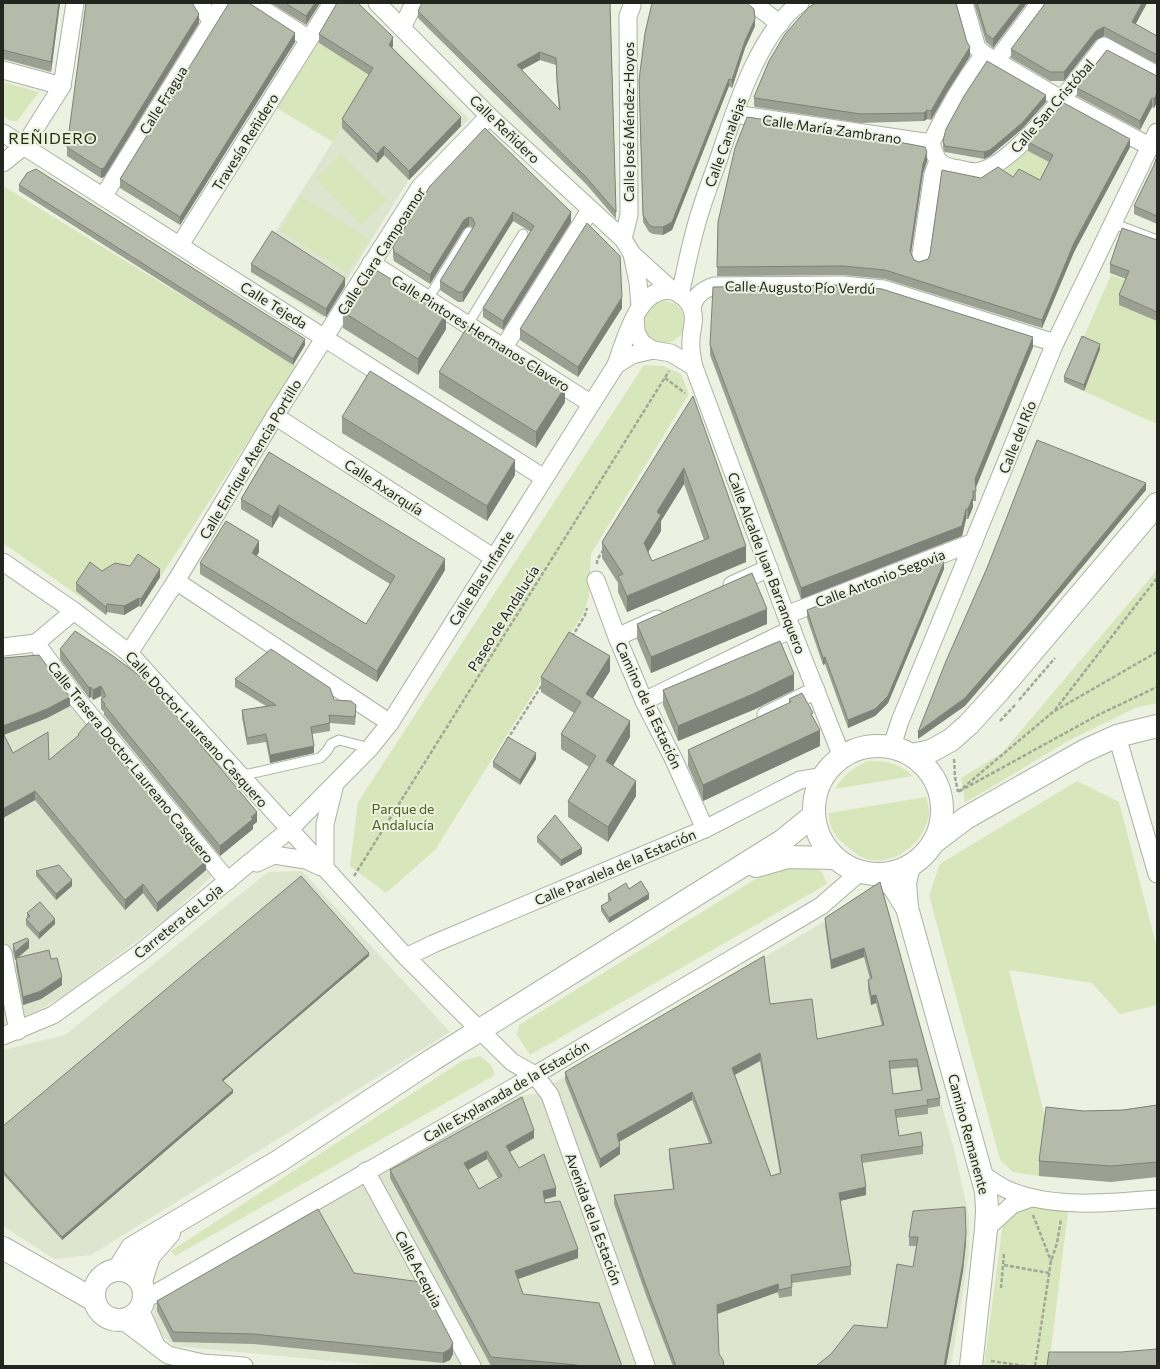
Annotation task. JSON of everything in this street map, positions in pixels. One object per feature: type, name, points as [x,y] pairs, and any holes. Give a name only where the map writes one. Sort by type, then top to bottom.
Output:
[{"type":"street","points":[[3,164],[24,146],[62,86],[75,3]]},
{"type":"street","points":[[200,3],[211,21]]},
{"type":"street","name":"Calle Fragua","points":[[103,197],[223,3]]},
{"type":"street","points":[[252,3],[309,39]]},
{"type":"street","name":"Travesía Reñidero","points":[[180,246],[332,3]]},
{"type":"street","name":"Calle Reñidero","points":[[377,3],[489,116],[623,239],[632,254],[677,293]]},
{"type":"street","points":[[402,28],[414,3]]},
{"type":"street","points":[[753,3],[780,24]]},
{"type":"street","name":"Calle Canalejas","points":[[677,293],[695,229],[734,114],[752,70],[780,24],[800,3]]},
{"type":"street","points":[[964,3],[977,48],[1061,99],[1153,139]]},
{"type":"street","name":"Calle José Méndez-Hoyos","points":[[623,239],[629,215],[627,24],[632,4]]},
{"type":"street","points":[[920,261],[933,174],[938,162],[931,143],[943,118],[966,78],[990,57],[1036,8]]},
{"type":"street","name":"Calle San Cristóbal","points":[[938,162],[946,167],[979,172],[992,167],[1017,149],[1061,99],[1104,46],[1157,75]]},
{"type":"street","points":[[3,70],[62,86]]},
{"type":"street","name":"Calle María Zambrano","points":[[734,114],[931,143]]},
{"type":"street","name":"Calle Clara Campoamor","points":[[325,337],[420,187],[489,116]]},
{"type":"street","name":"Calle Tejeda","points":[[3,133],[544,478]]},
{"type":"street","name":"Calle del Río","points":[[892,749],[900,721],[1055,343],[1153,139]]},
{"type":"street","points":[[504,347],[590,210]]},
{"type":"street","name":"Calle Reñidero","points":[[632,254],[638,282],[638,312]]},
{"type":"street","name":"Calle Pintores Hermanos Clavero","points":[[371,263],[590,403]]},
{"type":"street","name":"Calle Augusto Pío Verdú","points":[[692,309],[693,301],[699,293],[714,286],[842,285],[884,288],[1055,343]]},
{"type":"street","points":[[674,355],[691,339],[694,328],[692,309],[687,301],[677,293],[660,291],[649,297],[638,312],[636,332],[642,343],[653,350],[674,355],[694,367]]},
{"type":"street","name":"Calle Blas Infante","points":[[335,782],[370,748],[390,723],[590,403],[616,365],[638,312]]},
{"type":"street","name":"Calle Enrique Atencia Portillo","points":[[129,653],[176,581],[274,416],[325,337]]},
{"type":"street","name":"Calle Alcalde Juan Barranquero","points":[[691,339],[694,367],[789,622],[842,757]]},
{"type":"street","name":"Calle Blas Infante","points":[[616,365],[632,355],[653,350]]},
{"type":"street","name":"Calle Axarquía","points":[[274,416],[494,558]]},
{"type":"street","points":[[912,755],[932,750],[951,740],[1000,691],[1157,504]]},
{"type":"street","name":"Calle Antonio Segovia","points":[[644,701],[789,622],[974,542]]},
{"type":"street","name":"Calle Doctor Laureano Casquero","points":[[3,562],[74,611],[129,653],[406,957],[512,1062],[535,1075]]},
{"type":"street","points":[[718,591],[769,568]]},
{"type":"street","name":"Camino de la Estación","points":[[596,580],[617,637],[644,701],[681,756],[704,829]]},
{"type":"street","points":[[176,581],[390,723]]},
{"type":"street","points":[[3,647],[36,643],[74,611]]},
{"type":"street","points":[[617,637],[675,611]]},
{"type":"street","name":"Calle Trasera Doctor Laureano Casquero","points":[[36,643],[77,699],[228,881]]},
{"type":"street","points":[[752,722],[816,690]]},
{"type":"street","points":[[933,843],[940,826],[942,808],[937,787],[934,778],[925,766],[912,755],[881,746],[861,749],[842,757],[823,776],[814,802],[814,815],[817,831],[824,846],[835,858],[847,867],[860,872],[882,874],[900,870],[916,862],[933,843],[966,818],[1084,751],[1117,736],[1157,726]]},
{"type":"street","points":[[1117,736],[1157,874]]},
{"type":"street","name":"Calle Paralela de la Estación","points":[[406,957],[440,941],[704,829],[800,780],[823,776]]},
{"type":"street","points":[[242,870],[274,855],[306,860],[325,868],[325,824],[335,782]]},
{"type":"street","name":"Carretera de Loja","points":[[11,1033],[53,1015],[140,953],[290,830],[335,782]]},
{"type":"street","points":[[119,1269],[132,1248],[161,1229],[185,1218],[279,1161],[479,1030],[782,841],[814,815]]},
{"type":"street","points":[[726,875],[788,857],[835,858]]},
{"type":"street","name":"Camino Remanente","points":[[909,866],[905,883],[906,908],[986,1190],[987,1210],[984,1238],[981,1364]]},
{"type":"street","name":"Calle Explanada de la Estación","points":[[142,1297],[535,1075],[822,906],[860,872]]},
{"type":"street","name":"Camino Remanente","points":[[882,874],[894,887],[906,908]]},
{"type":"street","points":[[3,953],[11,1033]]},
{"type":"street","name":"Avenida de la Estación","points":[[535,1075],[550,1095],[646,1366]]},
{"type":"street","name":"Calle Acequia","points":[[366,1171],[472,1366]]},
{"type":"street","points":[[982,1174],[1007,1190],[1030,1208]]},
{"type":"street","points":[[958,1366],[984,1238],[1012,1206],[1030,1208],[1058,1202],[1121,1202],[1157,1198]]},
{"type":"street","points":[[156,1346],[142,1297],[134,1274],[119,1269],[111,1270],[96,1290],[99,1311],[109,1318],[122,1320],[133,1317],[142,1297],[149,1256],[165,1236],[185,1218]]},
{"type":"street","points":[[3,1248],[43,1272],[96,1290]]},
{"type":"street","points":[[122,1320],[168,1355],[203,1363],[244,1366]]},
{"type":"lane","points":[[1112,223],[1157,240]]},
{"type":"lane","points":[[428,299],[469,232]]},
{"type":"lane","points":[[468,324],[523,234]]},
{"type":"lane","points":[[240,776],[320,758],[334,741],[339,740],[370,748]]},
{"type":"path","name":"Paseo de Andalucía","points":[[345,890],[674,355]]},
{"type":"path","points":[[1053,712],[1157,578]]},
{"type":"path","points":[[1157,652],[1053,712],[958,792],[1098,715],[1157,687]]},
{"type":"path","points":[[1030,1208],[1040,1213]]},
{"type":"path","points":[[1030,1208],[1051,1261]]},
{"type":"path","points":[[1035,1366],[1051,1261],[1057,1243],[1062,1217],[1054,1216]]},
{"type":"path","points":[[1000,1294],[1004,1265],[1004,1251]]},
{"type":"path","points":[[1004,1265],[1050,1273]]},
{"type":"path","points":[[981,1364],[991,1354]]},
{"type":"path","points":[[981,1364],[990,1366]]},
{"type":"path","points":[[981,1364],[1025,1366]]},
{"type":"shaded area","points":[[393,47],[469,119],[408,181],[323,318],[250,272]]},
{"type":"shaded area","points":[[41,658],[217,871],[170,916],[65,995],[35,1012],[3,1026],[3,662]]},
{"type":"shaded area","points":[[302,871],[450,1032],[91,1255],[54,1259],[3,1226],[3,1050],[65,1035],[268,872]]},
{"type":"shaded area","points":[[882,887],[956,1157],[969,1216],[969,1254],[951,1366],[385,1366],[174,1346],[153,1327],[154,1301],[518,1096],[535,1094]]},
{"type":"green space","points":[[318,43],[373,77],[333,142],[277,108]]},
{"type":"green space","points":[[3,82],[39,92],[17,121],[11,121],[3,116]]},
{"type":"green space","points":[[1027,150],[1053,164],[1040,189],[1013,186],[998,176]]},
{"type":"green space","points":[[341,154],[387,200],[361,225],[316,179]]},
{"type":"green space","points":[[3,186],[297,366],[141,607],[136,605],[133,609],[124,614],[117,613],[109,609],[106,615],[3,543]]},
{"type":"green space","points":[[301,196],[368,239],[347,273],[280,230]]},
{"type":"green space","points":[[1111,275],[1157,291],[1157,424],[1064,382]]},
{"type":"green space","points":[[660,301],[668,301],[679,307],[685,318],[685,326],[679,337],[668,343],[660,343],[649,337],[643,326],[643,318],[649,307]]},
{"type":"green space","name":"Parque de Andalucía","points":[[644,365],[663,366],[681,374],[689,394],[591,554],[589,597],[583,614],[435,850],[386,893],[350,866],[358,802]]},
{"type":"green space","points":[[1157,570],[1157,703],[1135,708],[1068,741],[965,803],[961,778],[1002,753]]},
{"type":"green space","points":[[868,761],[892,764],[902,768],[913,776],[835,789],[849,772]]},
{"type":"green space","points":[[1077,781],[1119,802],[1157,948],[1157,1005],[1120,1014],[1092,983],[1009,970],[1046,1122],[1039,1176],[1013,1172],[1000,1160],[929,895],[940,864]]},
{"type":"green space","points":[[926,797],[929,812],[923,832],[917,841],[909,848],[901,854],[891,858],[871,860],[859,856],[834,833],[829,817],[829,813]]},
{"type":"green space","points":[[814,867],[822,872],[827,884],[530,1055],[517,1035],[519,1025],[762,875],[783,868]]},
{"type":"green space","points":[[480,1056],[491,1065],[495,1075],[175,1256],[171,1251],[462,1061]]},
{"type":"green space","points":[[1024,1205],[1068,1211],[1049,1366],[984,1366],[1003,1222]]},
{"type":"building","points":[[3,3],[59,3],[51,62],[3,50]]},
{"type":"building","points":[[86,3],[192,3],[199,14],[104,168],[101,169],[67,147]]},
{"type":"building","points":[[229,3],[249,3],[295,33],[180,217],[120,179]]},
{"type":"building","points":[[285,3],[315,3],[306,16]]},
{"type":"building","points":[[337,3],[358,3],[393,37],[389,45],[461,117],[409,171],[384,146],[377,154],[342,119],[373,68],[319,34]]},
{"type":"building","points":[[422,3],[610,3],[616,212],[586,177],[418,11]],"holes":[[[540,52],[556,58],[557,81],[560,110],[517,65]]]},
{"type":"building","points":[[652,3],[747,3],[754,9],[755,19],[745,41],[732,80],[729,79],[672,222],[663,227],[653,227],[649,225],[643,215],[639,80],[645,33]]},
{"type":"building","points":[[816,3],[956,3],[967,42],[970,47],[931,111],[927,110],[924,113],[861,114],[755,98],[754,97],[769,61],[785,34],[809,7]]},
{"type":"building","points":[[977,3],[1021,3],[993,39],[986,34]]},
{"type":"building","points":[[1045,3],[1142,3],[1132,22],[1157,36],[1157,55],[1104,27],[1096,31],[1064,72],[1050,72],[1011,49]]},
{"type":"building","points":[[1107,50],[1157,76],[1157,93],[1154,99],[1152,98],[1140,121],[1077,88]]},
{"type":"building","points":[[987,61],[1046,95],[1022,123],[990,150],[984,152],[945,146],[943,141],[946,129],[964,96]]},
{"type":"building","points":[[1064,103],[1130,139],[1074,243],[1042,320],[885,270],[843,266],[717,267],[718,222],[735,148],[747,117],[829,129],[925,147],[927,152],[923,164],[910,251],[914,260],[919,262],[928,259],[930,254],[942,170],[981,178],[998,167],[1013,177],[1019,169],[1040,180],[1053,155],[1028,142]]},
{"type":"building","points":[[485,128],[571,212],[503,321],[483,308],[534,226],[526,220],[513,212],[463,292],[458,292],[440,281],[474,226],[475,223],[472,218],[469,217],[464,220],[430,275],[394,252],[393,247],[430,186]]},
{"type":"building","points":[[1157,156],[1157,216],[1134,206]]},
{"type":"building","points":[[36,169],[305,339],[293,359],[19,185],[27,173]]},
{"type":"building","points":[[587,223],[620,256],[622,297],[578,367],[520,329]]},
{"type":"building","points":[[1122,228],[1157,240],[1157,312],[1119,295],[1129,271],[1110,264]]},
{"type":"building","points":[[272,231],[345,278],[326,309],[251,264]]},
{"type":"building","points":[[373,268],[446,313],[418,359],[343,312]]},
{"type":"building","points":[[843,285],[882,289],[1033,337],[975,479],[976,491],[973,491],[973,497],[968,509],[966,509],[962,526],[801,588],[710,345],[713,287]]},
{"type":"building","points":[[468,326],[565,387],[536,432],[439,372]]},
{"type":"building","points":[[1082,336],[1100,344],[1084,385],[1064,377]]},
{"type":"building","points":[[370,371],[515,460],[487,506],[342,417]]},
{"type":"building","points":[[693,396],[746,546],[627,596],[618,576],[623,574],[602,542]],"holes":[[[684,468],[709,538],[652,561],[644,543],[661,515],[657,512]]]},
{"type":"building","points":[[1037,440],[1146,483],[1031,622],[965,698],[918,732],[946,661],[987,568]]},
{"type":"building","points":[[269,452],[445,559],[377,671],[200,563],[226,521],[259,541],[252,553],[366,624],[395,576],[279,505],[272,517],[241,499]]},
{"type":"building","points":[[138,554],[160,569],[141,599],[139,598],[124,606],[107,604],[106,607],[76,583],[90,562],[102,571],[115,563],[130,566]]},
{"type":"building","points":[[940,559],[944,562],[888,696],[875,709],[848,720],[825,657],[823,658],[807,610]]},
{"type":"building","points":[[752,573],[767,609],[651,657],[637,624]]},
{"type":"building","points":[[75,631],[113,656],[148,682],[257,812],[251,817],[253,819],[220,846],[104,705],[105,704],[101,699],[106,696],[101,686],[93,690],[91,687],[89,688],[60,649]]},
{"type":"building","points":[[569,632],[610,656],[586,694],[630,721],[606,761],[636,781],[608,827],[568,801],[596,756],[561,734],[581,702],[541,677]]},
{"type":"building","points":[[780,641],[794,674],[753,694],[678,726],[663,690]]},
{"type":"building","points":[[271,649],[330,688],[334,700],[351,701],[356,705],[355,717],[329,715],[330,723],[311,727],[314,746],[270,755],[266,734],[247,738],[242,710],[276,705],[235,679]]},
{"type":"building","points":[[39,655],[70,697],[47,709],[3,726],[3,658]]},
{"type":"building","points":[[802,693],[820,730],[703,785],[688,750],[791,702],[789,699]]},
{"type":"building","points":[[90,721],[206,861],[157,903],[143,884],[125,900],[35,791],[3,809],[3,733],[13,753],[48,732],[49,760],[79,735],[78,734]]},
{"type":"building","points":[[508,737],[536,753],[520,780],[493,762]]},
{"type":"building","points":[[555,815],[582,848],[561,860],[537,837]]},
{"type":"building","points":[[59,865],[72,880],[56,894],[36,871]]},
{"type":"building","points":[[301,876],[369,953],[222,1080],[233,1090],[62,1237],[3,1171],[3,1126]]},
{"type":"building","points":[[641,881],[649,894],[609,918],[601,906],[611,900],[608,894],[626,883],[629,889]]},
{"type":"building","points":[[880,882],[940,1098],[927,1100],[928,1105],[895,1110],[899,1136],[921,1132],[923,1146],[861,1155],[866,1187],[839,1193],[851,1266],[791,1275],[792,1287],[779,1290],[778,1284],[717,1305],[719,1354],[723,1360],[724,1366],[676,1366],[614,1195],[674,1189],[669,1149],[712,1143],[692,1092],[617,1134],[620,1146],[600,1159],[565,1072],[764,956],[770,1004],[812,999],[817,1039],[884,1025],[876,995],[871,996],[868,980],[872,978],[864,948],[831,960],[825,918]],"holes":[[[760,1053],[781,1173],[771,1176],[732,1068]],[[917,1059],[922,1090],[893,1094],[889,1061]]]},
{"type":"building","points":[[40,902],[55,919],[39,933],[26,919],[30,916],[27,913]]},
{"type":"building","points":[[27,938],[29,940],[15,952],[13,944]]},
{"type":"building","points":[[49,950],[51,959],[57,958],[62,977],[41,991],[23,997],[16,958]]},
{"type":"building","points":[[522,1097],[534,1130],[506,1146],[519,1168],[544,1154],[556,1188],[543,1191],[545,1203],[560,1201],[578,1249],[515,1271],[523,1294],[599,1303],[622,1366],[578,1366],[491,1357],[390,1170]],"holes":[[[487,1151],[502,1176],[479,1189],[464,1163]]]},
{"type":"building","points":[[1157,1105],[1157,1162],[1111,1166],[1039,1161],[1046,1107],[1084,1111],[1123,1110]]},
{"type":"building","points":[[965,1207],[966,1233],[963,1262],[944,1366],[816,1366],[831,1354],[854,1325],[887,1328],[897,1264],[913,1267],[918,1237],[909,1237],[913,1211]]},
{"type":"building","points":[[318,1209],[354,1273],[421,1282],[453,1343],[450,1349],[443,1353],[253,1334],[173,1332],[157,1301]]},
{"type":"building","points":[[1157,1349],[1157,1366],[1047,1366],[1049,1352],[1121,1352]]},
{"type":"district","name":"REÑIDERO","points":[[53,137]]}]
